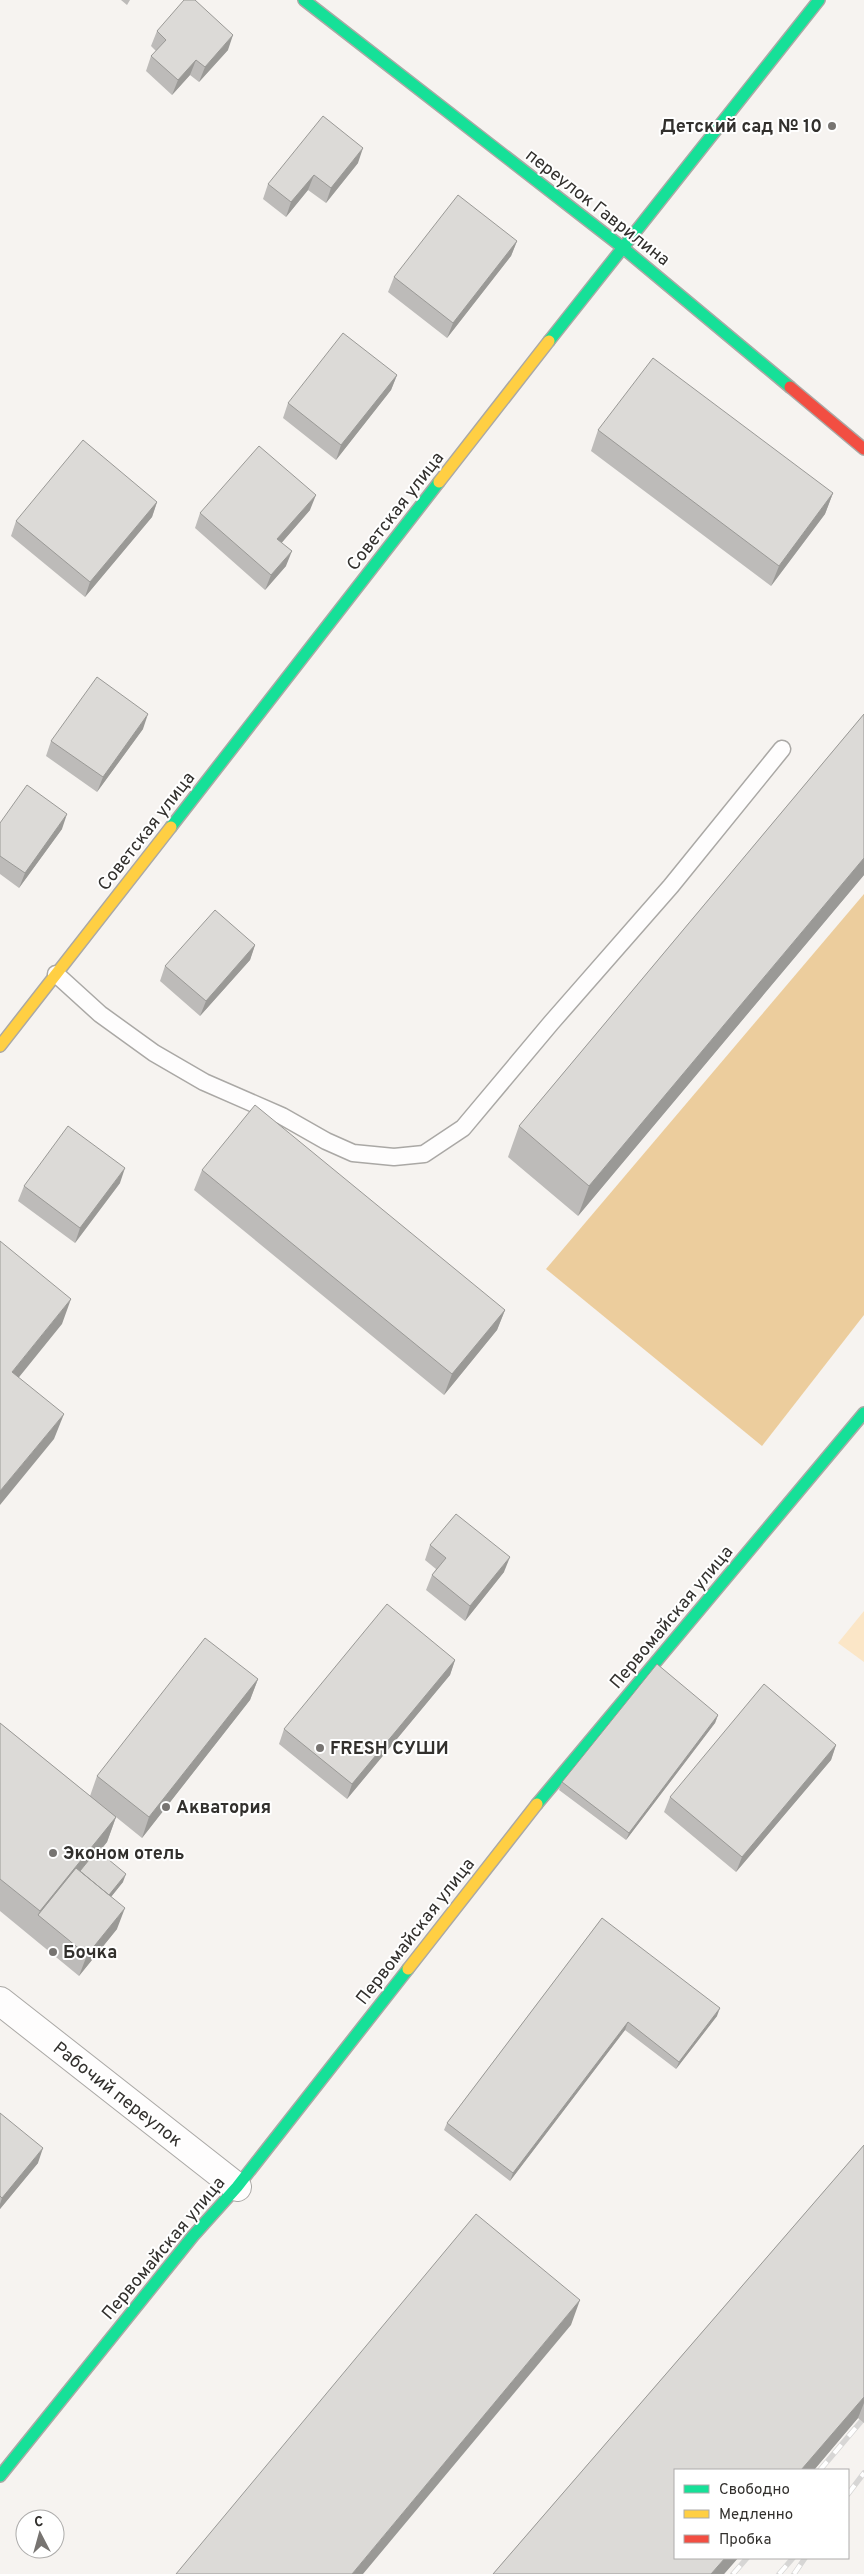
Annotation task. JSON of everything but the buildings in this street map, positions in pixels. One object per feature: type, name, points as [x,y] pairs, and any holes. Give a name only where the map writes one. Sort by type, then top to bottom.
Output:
[{"type":"street","name":"переулок Гаврилина","points":[[304,0],[622,247],[864,449]]},
{"type":"street","name":"Советская улица","points":[[0,1046],[622,247],[819,0]]},
{"type":"street","name":"Первомайская улица","points":[[0,2476],[193,2236],[236,2188],[533,1809],[864,1413]]},
{"type":"street","name":"Рабочий переулок","points":[[0,2001],[236,2188]]},
{"type":"lane","points":[[56,974],[100,1014],[154,1053],[204,1082],[282,1116],[326,1142],[353,1153],[394,1157],[424,1154],[463,1128],[551,1023],[671,886],[782,749]]},
{"type":"shaded area","points":[[864,894],[864,1315],[762,1446],[546,1269]]},
{"type":"shaded area","points":[[864,1611],[864,1662],[838,1643]]},
{"type":"railway","points":[[821,2469],[864,2418]]},
{"type":"railway","points":[[849,2493],[864,2473]]},
{"type":"railway","points":[[733,2574],[746,2559]]},
{"type":"railway","points":[[779,2574],[792,2559]]},
{"type":"railway","points":[[794,2574],[804,2559]]},
{"type":"traffic: fast","points":[[304,0],[622,247],[790,387]]},
{"type":"traffic: fast","points":[[549,341],[819,0]]},
{"type":"traffic: fast","points":[[171,827],[439,482]]},
{"type":"traffic: fast","points":[[537,1804],[864,1413]]},
{"type":"traffic: fast","points":[[0,2476],[193,2236],[237,2187],[408,1969]]},
{"type":"traffic: slow","points":[[439,482],[549,341]]},
{"type":"traffic: slow","points":[[0,1046],[171,827]]},
{"type":"traffic: slow","points":[[408,1969],[537,1804]]},
{"type":"traffic: jam","points":[[790,387],[864,449]]},
{"type":"place","name":"Детский сад № 10","points":[[832,126]]},
{"type":"place","name":"FRESH СУШИ","points":[[320,1748]]},
{"type":"place","name":"Акватория","points":[[166,1807]]},
{"type":"place","name":"Эконом отель","points":[[53,1853]]},
{"type":"place","name":"Бочка","points":[[53,1952]]}]
